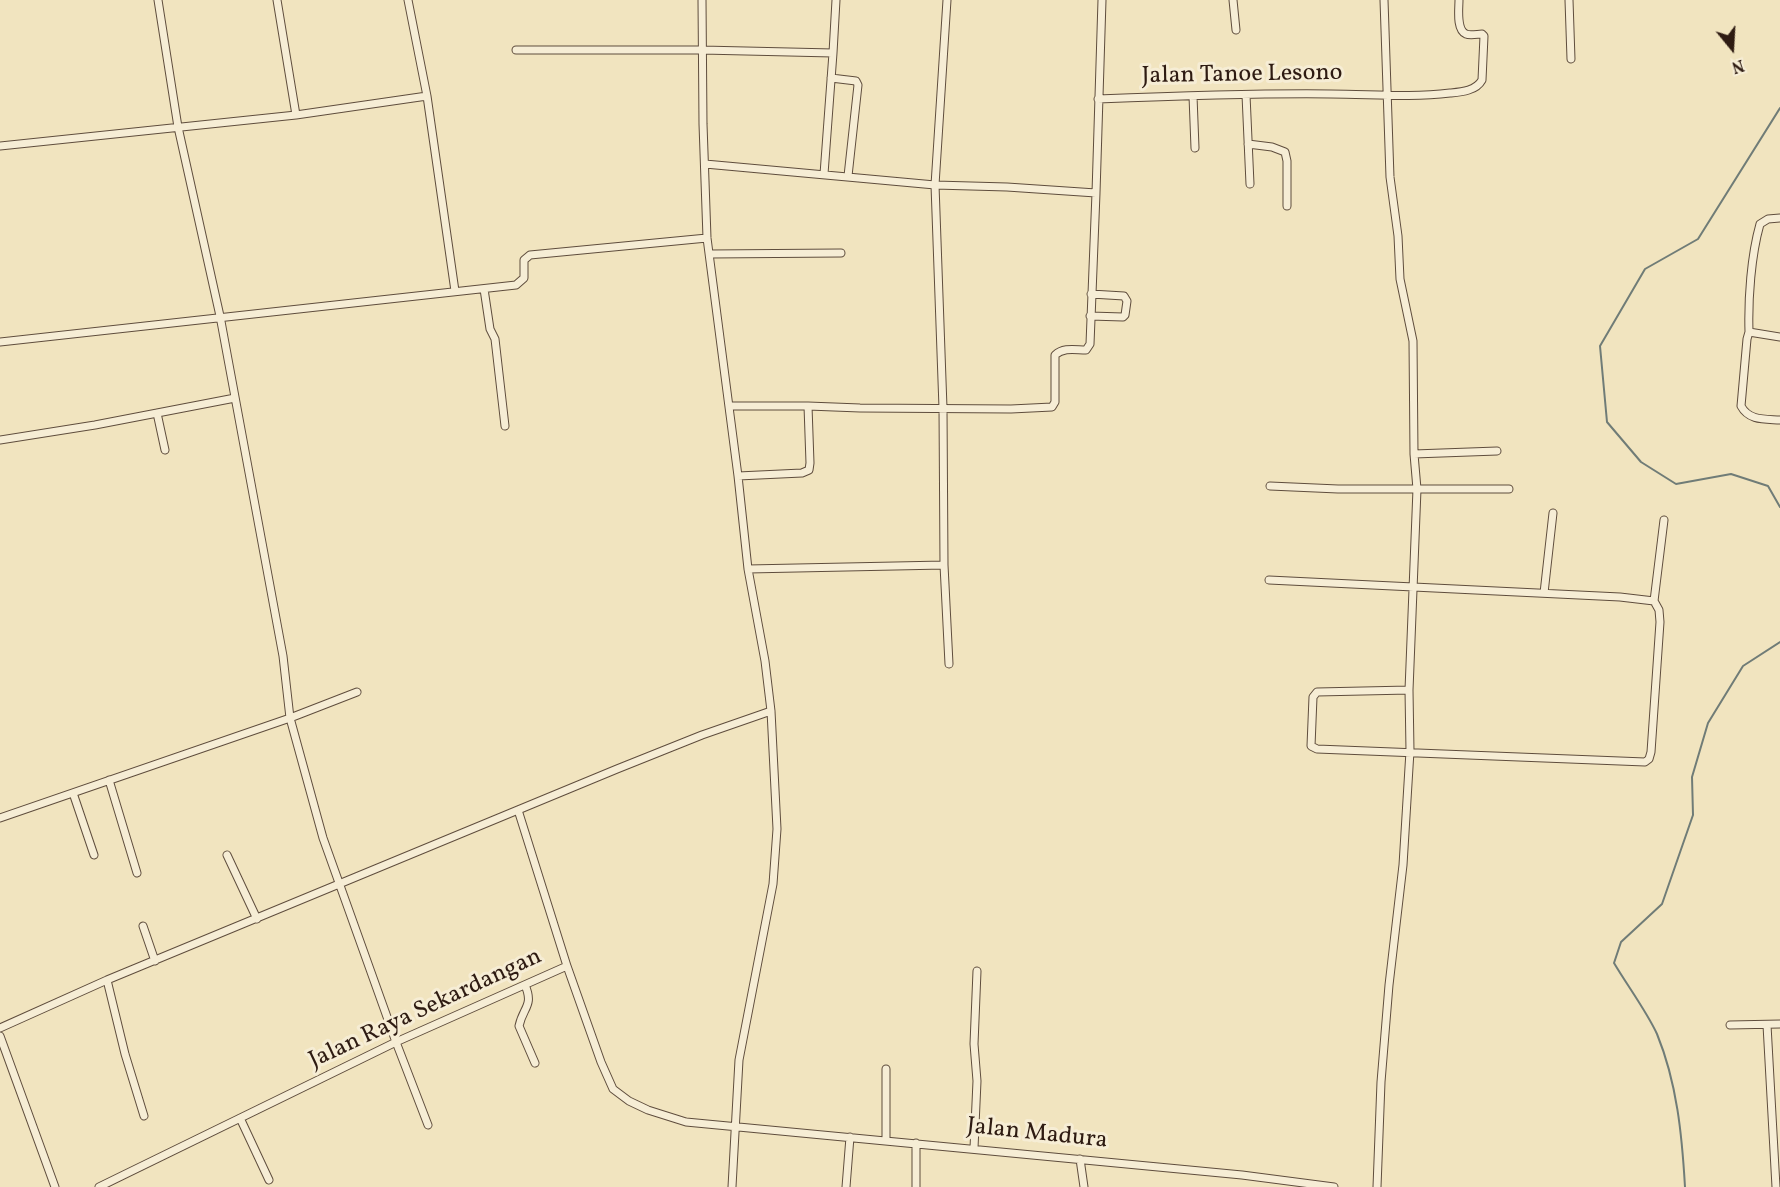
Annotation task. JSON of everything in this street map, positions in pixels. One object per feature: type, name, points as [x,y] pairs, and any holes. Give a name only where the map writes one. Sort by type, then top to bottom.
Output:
[{"type":"street","points":[[158,0],[178,127],[220,316],[283,656],[290,718],[314,806],[396,1042],[428,1125]]},
{"type":"street","points":[[277,0],[296,115]]},
{"type":"street","points":[[408,0],[427,96],[454,291]]},
{"type":"street","points":[[702,0],[707,237],[748,569],[765,661],[771,711],[777,829],[773,885],[739,1060],[732,1187]]},
{"type":"street","points":[[824,174],[837,0]]},
{"type":"street","points":[[947,0],[935,185],[943,408],[944,565],[949,664]]},
{"type":"street","points":[[729,406],[1011,409],[1053,407],[1055,402],[1055,355],[1060,351],[1088,348],[1102,0]]},
{"type":"street","points":[[1233,0],[1236,30]]},
{"type":"street","points":[[1377,1187],[1381,1082],[1402,865],[1410,751],[1409,690],[1418,489],[1414,454],[1413,341],[1400,279],[1398,236],[1390,177],[1384,0]]},
{"type":"street","name":"Jalan Tanoe Lesono","points":[[1098,99],[1246,95],[1387,95],[1449,93],[1475,88],[1480,84],[1483,72],[1484,36],[1463,32],[1460,26],[1459,0]]},
{"type":"street","points":[[1569,0],[1571,59]]},
{"type":"street","points":[[516,50],[833,53]]},
{"type":"street","points":[[831,78],[856,81],[858,85],[848,176]]},
{"type":"street","points":[[1246,95],[1250,184]]},
{"type":"street","points":[[0,146],[296,115],[427,96]]},
{"type":"street","points":[[1193,96],[1195,148]]},
{"type":"street","points":[[1248,144],[1272,147],[1285,152],[1287,206]]},
{"type":"street","points":[[705,164],[935,185],[1096,193]]},
{"type":"street","points":[[1780,218],[1767,219],[1760,224],[1759,228],[1753,268],[1741,406],[1748,416],[1780,420]]},
{"type":"street","points":[[0,342],[516,285],[522,282],[525,276],[524,260],[530,255],[707,237]]},
{"type":"street","points":[[710,254],[841,253]]},
{"type":"street","points":[[484,289],[490,329],[495,339],[505,426]]},
{"type":"street","points":[[1090,316],[1123,317],[1127,301],[1121,295],[1091,294]]},
{"type":"street","points":[[1749,332],[1780,337]]},
{"type":"street","points":[[0,440],[63,431],[235,398]]},
{"type":"street","points":[[738,476],[807,471],[810,463],[808,406]]},
{"type":"street","points":[[157,413],[165,450]]},
{"type":"street","points":[[1414,454],[1497,451]]},
{"type":"street","points":[[1270,486],[1338,489],[1509,489]]},
{"type":"street","points":[[1544,593],[1553,513]]},
{"type":"street","points":[[1409,690],[1317,692],[1313,697],[1311,744],[1317,749],[1645,762],[1649,759],[1651,752],[1660,622],[1659,610],[1654,601],[1664,520]]},
{"type":"street","points":[[748,569],[944,565]]},
{"type":"street","points":[[1269,580],[1620,597],[1654,601]]},
{"type":"street","points":[[0,818],[290,718],[357,692]]},
{"type":"street","points":[[0,1028],[107,980],[518,810],[702,735],[771,711]]},
{"type":"street","points":[[109,780],[137,873]]},
{"type":"street","points":[[73,793],[94,855]]},
{"type":"street","points":[[518,810],[567,966]]},
{"type":"street","points":[[227,855],[257,919]]},
{"type":"street","points":[[143,926],[155,961]]},
{"type":"street","name":"Jalan Raya Sekardangan","points":[[99,1187],[396,1042],[567,966],[613,1089],[629,1101],[648,1110],[686,1122],[734,1128]]},
{"type":"street","points":[[974,1148],[977,1081],[974,1044],[977,971]]},
{"type":"street","points":[[107,980],[125,1054],[144,1116]]},
{"type":"street","points":[[525,985],[529,994],[529,1004],[519,1026],[535,1063]]},
{"type":"street","points":[[1730,1025],[1780,1024]]},
{"type":"street","points":[[1767,1025],[1776,1187]]},
{"type":"street","points":[[0,1036],[55,1187]]},
{"type":"street","points":[[886,1069],[886,1141]]},
{"type":"street","points":[[1771,1094],[1780,1094]]},
{"type":"street","points":[[240,1118],[269,1180]]},
{"type":"street","name":"Jalan Madura","points":[[734,1128],[974,1148],[1278,1179],[1334,1187]]},
{"type":"street","points":[[846,1187],[850,1137]]},
{"type":"street","points":[[916,1143],[916,1187]]},
{"type":"street","points":[[1080,1159],[1084,1187]]},
{"type":"waterway","points":[[1780,108],[1698,239],[1645,269],[1600,346],[1607,422],[1641,462],[1676,484],[1731,474],[1768,486],[1780,507]]},
{"type":"waterway","points":[[1685,1187],[1677,1109],[1664,1053],[1653,1026],[1614,963],[1621,942],[1662,904],[1693,815],[1692,777],[1708,723],[1743,666],[1780,642]]}]
